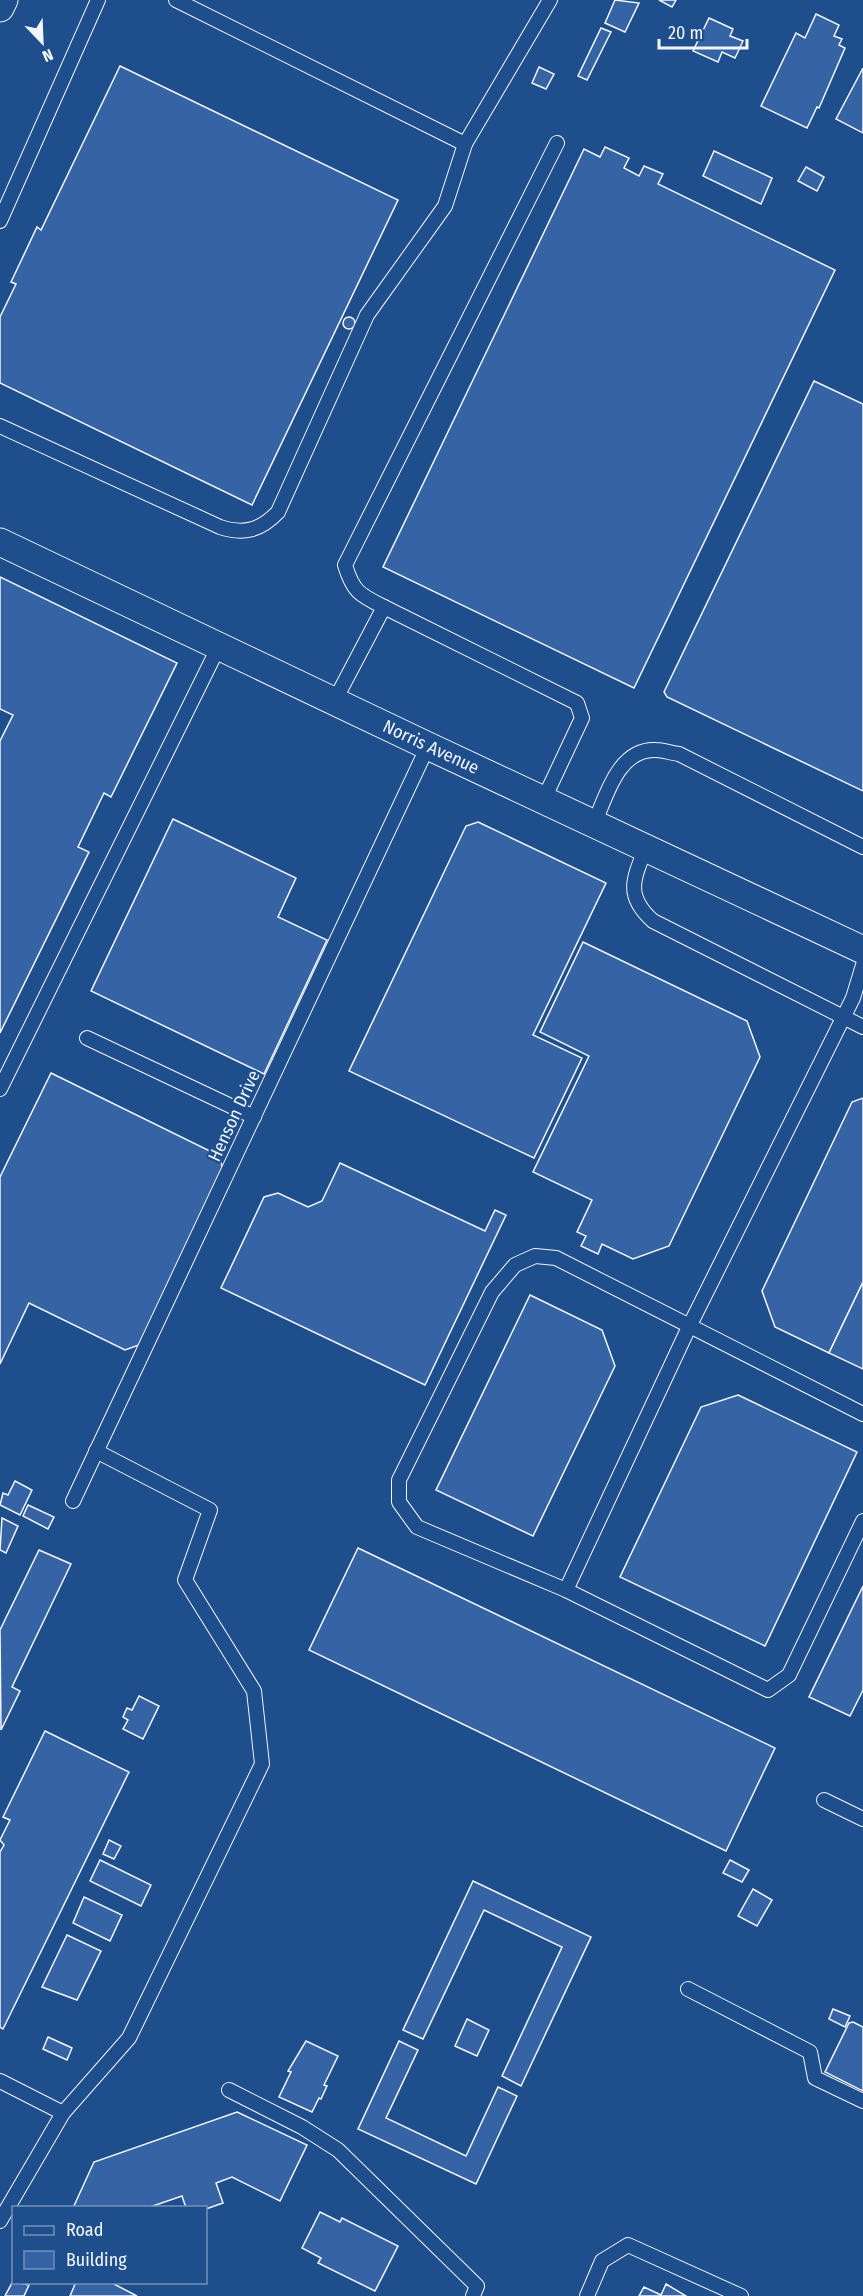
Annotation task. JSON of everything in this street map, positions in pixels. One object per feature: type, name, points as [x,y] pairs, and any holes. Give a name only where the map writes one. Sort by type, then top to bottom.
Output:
[{"type":"street","points":[[0,8],[4,0]]},
{"type":"street","name":"Norris Avenue","points":[[0,542],[543,801],[863,950]]},
{"type":"lane","points":[[0,221],[98,0]]},
{"type":"lane","points":[[176,0],[465,144]]},
{"type":"lane","points":[[0,426],[220,527],[236,532],[253,530],[269,522],[278,512],[367,315],[446,206],[465,144],[550,0]]},
{"type":"lane","points":[[543,801],[582,718],[577,703],[358,594],[350,582],[345,565],[557,143]]},
{"type":"lane","points":[[334,702],[384,608]]},
{"type":"lane","points":[[0,1089],[219,646]]},
{"type":"lane","name":"Henson Drive","points":[[73,1501],[428,746]]},
{"type":"lane","points":[[594,824],[616,773],[630,758],[653,749],[679,754],[863,847]]},
{"type":"lane","points":[[646,848],[634,877],[633,894],[640,909],[653,921],[863,1027]]},
{"type":"lane","points":[[566,1590],[689,1327],[853,998],[863,965]]},
{"type":"lane","points":[[87,1038],[254,1117]]},
{"type":"lane","points":[[863,1414],[556,1258],[535,1256],[515,1265],[492,1292],[399,1480],[399,1502],[417,1527],[566,1590],[768,1690],[789,1675],[863,1521]]},
{"type":"lane","points":[[0,2221],[63,2113],[129,2038],[262,1764],[254,1691],[185,1580],[210,1510],[96,1451]]},
{"type":"lane","points":[[824,1800],[863,1819]]},
{"type":"lane","points":[[688,1989],[810,2052],[815,2078],[863,2101]]},
{"type":"lane","points":[[0,2081],[63,2113]]},
{"type":"lane","points":[[229,2090],[302,2127],[338,2150],[477,2286],[473,2296]]},
{"type":"lane","points":[[587,2296],[602,2261],[628,2245],[741,2296]]},
{"type":"building","points":[[615,0],[639,3],[625,32],[605,23]]},
{"type":"building","points":[[659,0],[676,0],[672,7]]},
{"type":"building","points":[[816,14],[839,25],[834,36],[842,39],[839,45],[845,48],[819,108],[817,107],[807,128],[761,106],[796,33],[805,38]]},
{"type":"building","points":[[709,18],[733,29],[730,36],[743,41],[735,58],[722,52],[718,62],[693,51]]},
{"type":"building","points":[[601,28],[611,32],[587,80],[578,76]]},
{"type":"building","points":[[120,66],[398,200],[252,505],[0,383],[0,317],[16,284],[11,282],[37,227],[41,230]]},
{"type":"building","points":[[539,67],[554,74],[546,89],[532,83]]},
{"type":"building","points":[[863,68],[863,133],[836,119]]},
{"type":"building","points":[[605,147],[629,158],[624,168],[639,176],[644,166],[663,174],[658,184],[835,270],[634,688],[383,567],[584,149],[600,157]]},
{"type":"building","points":[[714,151],[772,178],[761,204],[703,176]]},
{"type":"building","points":[[806,167],[824,177],[817,191],[798,181]]},
{"type":"building","points":[[351,317],[355,323],[351,329],[347,329],[343,321]]},
{"type":"building","points":[[814,381],[863,404],[863,791],[667,697],[664,692]]},
{"type":"building","points":[[0,577],[177,663],[111,797],[104,793],[78,847],[89,852],[0,1033],[0,741],[13,715],[0,709]]},
{"type":"building","points":[[173,819],[296,878],[278,917],[327,940],[264,1074],[91,991]]},
{"type":"building","points":[[478,822],[606,883],[533,1035],[582,1058],[534,1158],[349,1071],[466,826]]},
{"type":"building","points":[[583,942],[747,1021],[760,1057],[669,1246],[633,1259],[602,1244],[598,1254],[581,1246],[586,1236],[577,1232],[592,1200],[533,1172],[589,1056],[540,1032]]},
{"type":"building","points":[[51,1073],[218,1155],[224,1171],[139,1345],[125,1350],[29,1303],[0,1364],[0,1177]]},
{"type":"building","points":[[863,1098],[863,1282],[829,1353],[775,1327],[762,1291],[852,1102]]},
{"type":"building","points":[[340,1163],[485,1231],[495,1210],[506,1215],[425,1385],[221,1288],[264,1197],[278,1193],[308,1207],[322,1201]]},
{"type":"building","points":[[863,1282],[863,1369],[829,1353]]},
{"type":"building","points":[[530,1295],[602,1330],[615,1366],[533,1536],[436,1490]]},
{"type":"building","points":[[738,1395],[857,1452],[765,1646],[620,1577],[701,1407]]},
{"type":"building","points":[[15,1481],[32,1490],[20,1515],[0,1505],[3,1493],[8,1495]]},
{"type":"building","points":[[28,1505],[54,1517],[48,1529],[23,1516]]},
{"type":"building","points":[[2,1518],[18,1526],[6,1553],[0,1550]]},
{"type":"building","points":[[358,1548],[775,1748],[726,1851],[309,1650]]},
{"type":"building","points":[[39,1550],[71,1564],[12,1687],[20,1691],[1,1730],[0,1630]]},
{"type":"building","points":[[863,1586],[863,1690],[850,1716],[809,1697]]},
{"type":"building","points":[[139,1696],[159,1706],[143,1739],[123,1729],[128,1720],[123,1717],[127,1708],[132,1710]]},
{"type":"building","points":[[45,1731],[129,1772],[3,2029],[0,2027],[0,1852],[4,1845],[0,1840],[10,1820],[3,1817]]},
{"type":"building","points":[[109,1840],[121,1846],[114,1859],[103,1854]]},
{"type":"building","points":[[100,1860],[151,1885],[141,1906],[90,1881]]},
{"type":"building","points":[[730,1860],[749,1870],[742,1882],[723,1873]]},
{"type":"building","points":[[473,1881],[591,1937],[521,2086],[502,2076],[562,1947],[484,1910],[423,2039],[403,2030]]},
{"type":"building","points":[[753,1889],[772,1900],[757,1926],[738,1916]]},
{"type":"building","points":[[84,1897],[122,1915],[110,1941],[73,1923]]},
{"type":"building","points":[[67,1935],[101,1951],[77,2000],[42,1987]]},
{"type":"building","points":[[833,2009],[850,2016],[845,2027],[829,2019]]},
{"type":"building","points":[[467,2019],[489,2030],[477,2056],[455,2046]]},
{"type":"building","points":[[853,2022],[863,2027],[863,2091],[825,2072],[849,2023]]},
{"type":"building","points":[[48,2037],[72,2048],[67,2060],[43,2049]]},
{"type":"building","points":[[306,2041],[338,2056],[324,2085],[327,2086],[321,2099],[319,2098],[312,2112],[279,2097],[291,2072],[288,2071]]},
{"type":"building","points":[[399,2041],[418,2050],[386,2118],[466,2156],[498,2087],[517,2096],[476,2184],[358,2129]]},
{"type":"building","points":[[237,2112],[307,2145],[280,2201],[232,2177],[216,2183],[223,2203],[207,2209],[207,2206],[185,2206],[182,2196],[153,2206],[74,2206],[94,2162]]},
{"type":"building","points":[[320,2212],[340,2222],[342,2218],[398,2246],[375,2291],[318,2263],[321,2258],[302,2248]]},
{"type":"building","points":[[12,2283],[29,2285],[24,2296],[5,2296]]},
{"type":"building","points":[[75,2284],[114,2284],[137,2296],[70,2296]]},
{"type":"building","points":[[666,2284],[686,2296],[639,2296],[644,2287],[661,2295]]}]
